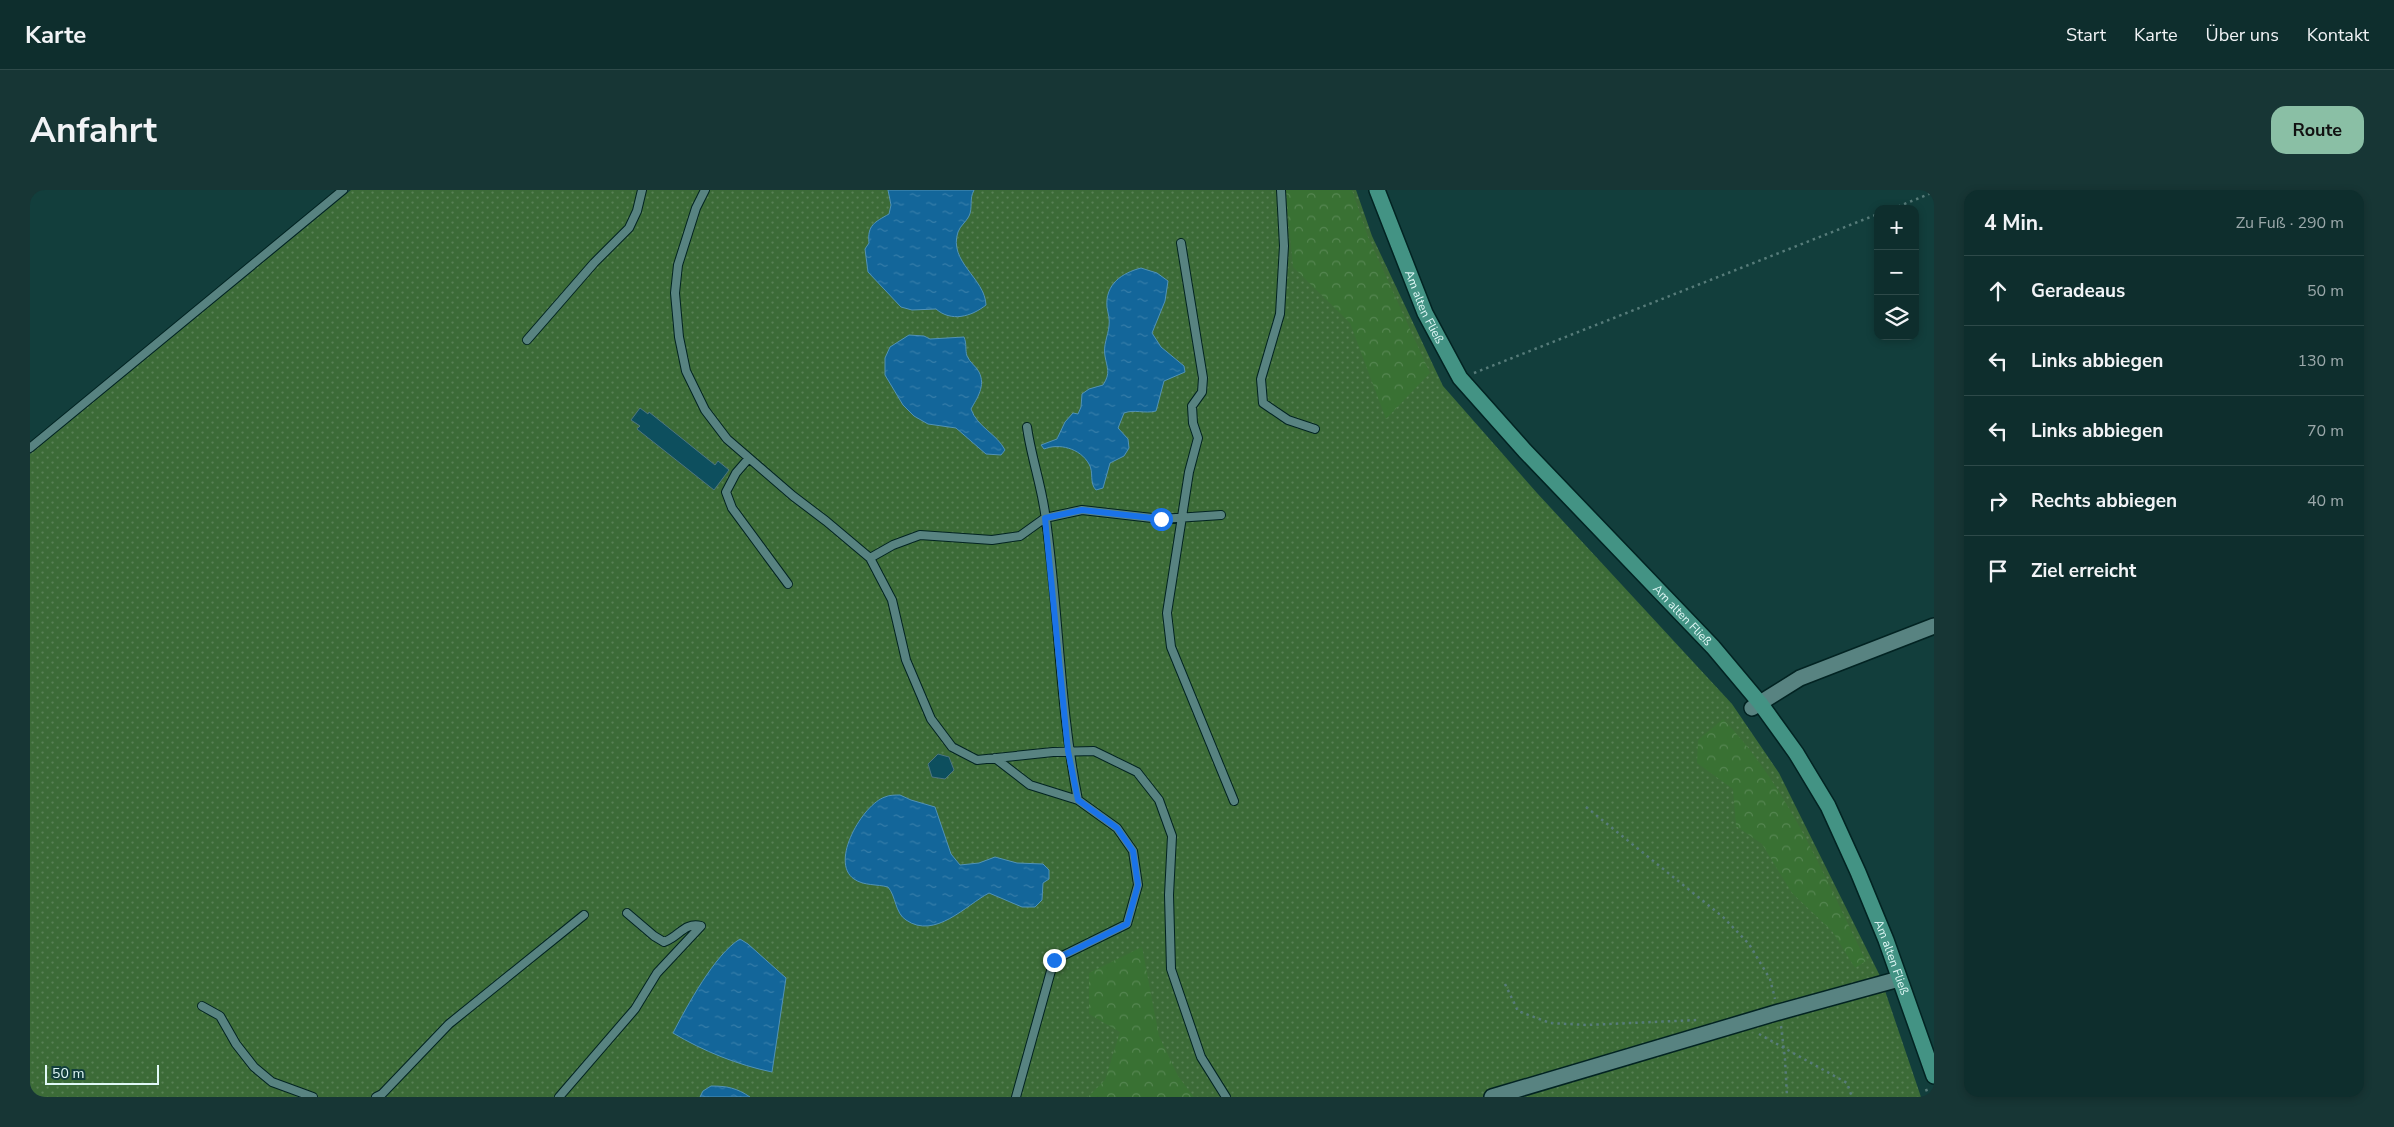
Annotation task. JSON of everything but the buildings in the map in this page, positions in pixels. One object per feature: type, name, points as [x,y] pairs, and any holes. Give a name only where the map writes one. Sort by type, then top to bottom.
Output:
[{"type":"main road","name":"Am alten Fließ","points":[[1376,190],[1425,313],[1460,378],[1525,451],[1713,647],[1756,706],[1796,753],[1828,806],[1858,872],[1899,979],[1930,1082]]},
{"type":"street","points":[[1756,706],[1800,678],[1934,626]]},
{"type":"street","points":[[1492,1097],[1779,1012],[1899,979]]},
{"type":"lane","points":[[30,448],[343,190]]},
{"type":"lane","points":[[527,340],[594,263],[629,228],[637,211],[642,190]]},
{"type":"lane","points":[[705,190],[696,208],[678,265],[675,293],[679,337],[686,371],[705,410],[727,439],[870,558],[892,600],[906,660],[931,719],[952,747],[977,760],[1068,751],[1094,751],[1137,772],[1159,800],[1172,836],[1169,895],[1171,969],[1201,1057],[1226,1097]]},
{"type":"lane","points":[[1281,190],[1284,246],[1280,314],[1261,379],[1263,403],[1288,420],[1315,429]]},
{"type":"lane","points":[[1181,243],[1203,378],[1202,392],[1192,406],[1193,424],[1198,438],[1189,472],[1167,613],[1167,630],[1171,647],[1234,801]]},
{"type":"lane","points":[[1027,427],[1045,518],[1068,751],[1078,800]]},
{"type":"lane","points":[[749,458],[736,473],[726,492],[732,508],[788,584]]},
{"type":"lane","points":[[870,558],[893,545],[920,535],[992,540],[1020,536],[1045,518],[1082,510],[1161,519],[1221,515]]},
{"type":"lane","points":[[994,758],[1030,785],[1078,800],[1117,828],[1133,851],[1138,885],[1127,924],[1054,960],[1016,1097]]},
{"type":"lane","points":[[558,1097],[635,1008],[657,973],[701,926],[693,924],[684,928],[672,939],[664,942],[627,913]]},
{"type":"lane","points":[[376,1097],[382,1094],[449,1024],[584,915]]},
{"type":"lane","points":[[202,1006],[220,1016],[236,1044],[254,1068],[272,1082],[313,1097]]},
{"type":"path","points":[[1902,205],[1934,192]]},
{"type":"path","points":[[1460,378],[1874,216]]},
{"type":"path","points":[[1586,807],[1723,917],[1749,944],[1770,979],[1779,1012],[1786,1059],[1787,1097]]},
{"type":"path","points":[[1929,1097],[1930,1082]]},
{"type":"green space","points":[[351,190],[1356,190],[1372,236],[1443,386],[1537,493],[1732,704],[1779,773],[1880,976],[1921,1097],[30,1097],[30,454]]},
{"type":"green space","points":[[1286,190],[1352,190],[1368,237],[1430,373],[1386,419],[1350,323],[1293,267]]},
{"type":"green space","points":[[1723,719],[1767,773],[1804,834],[1866,961],[1855,968],[1832,931],[1792,893],[1762,844],[1736,826],[1733,789],[1697,763],[1698,740]]},
{"type":"green space","points":[[1142,947],[1159,1036],[1178,1076],[1194,1097],[1088,1097],[1105,1080],[1120,1032],[1089,1014],[1089,973]]},
{"type":"water","points":[[888,190],[974,190],[970,213],[958,232],[956,243],[962,261],[980,286],[986,305],[974,313],[954,317],[948,316],[936,309],[912,310],[901,307],[868,272],[865,249],[869,243],[869,232],[873,225],[889,214],[891,205]]},
{"type":"water","points":[[1141,268],[1157,273],[1168,281],[1165,301],[1152,333],[1161,347],[1184,366],[1185,372],[1164,381],[1156,411],[1124,413],[1118,428],[1128,439],[1129,448],[1124,456],[1110,463],[1103,488],[1096,490],[1089,464],[1080,454],[1069,448],[1050,447],[1044,449],[1041,445],[1057,439],[1065,422],[1073,413],[1078,414],[1081,407],[1082,394],[1089,389],[1103,385],[1108,370],[1105,348],[1109,323],[1107,299],[1109,292],[1121,276]]},
{"type":"water","points":[[909,335],[924,336],[930,339],[964,337],[967,356],[979,372],[982,382],[980,392],[971,409],[982,426],[997,439],[1005,450],[1001,455],[986,454],[956,428],[928,424],[914,416],[903,405],[885,375],[885,358],[890,347]]},
{"type":"water","points":[[900,795],[935,807],[951,854],[960,865],[979,863],[995,857],[1017,863],[1043,864],[1049,870],[1049,879],[1043,883],[1042,900],[1035,907],[1022,907],[989,893],[939,923],[928,926],[917,925],[906,920],[902,917],[888,887],[866,884],[854,879],[847,871],[845,860],[852,834],[867,810],[885,797]]},
{"type":"water","points":[[740,939],[786,978],[772,1072],[721,1057],[673,1033],[694,995],[712,968],[721,956]]},
{"type":"water","points":[[711,1086],[732,1088],[750,1097],[700,1097],[703,1091]]},
{"type":"route","points":[[1054,960],[1088,945],[1127,924],[1138,885],[1133,851],[1117,828],[1078,800],[1068,751],[1045,518],[1082,510],[1122,513],[1161,519]]}]
